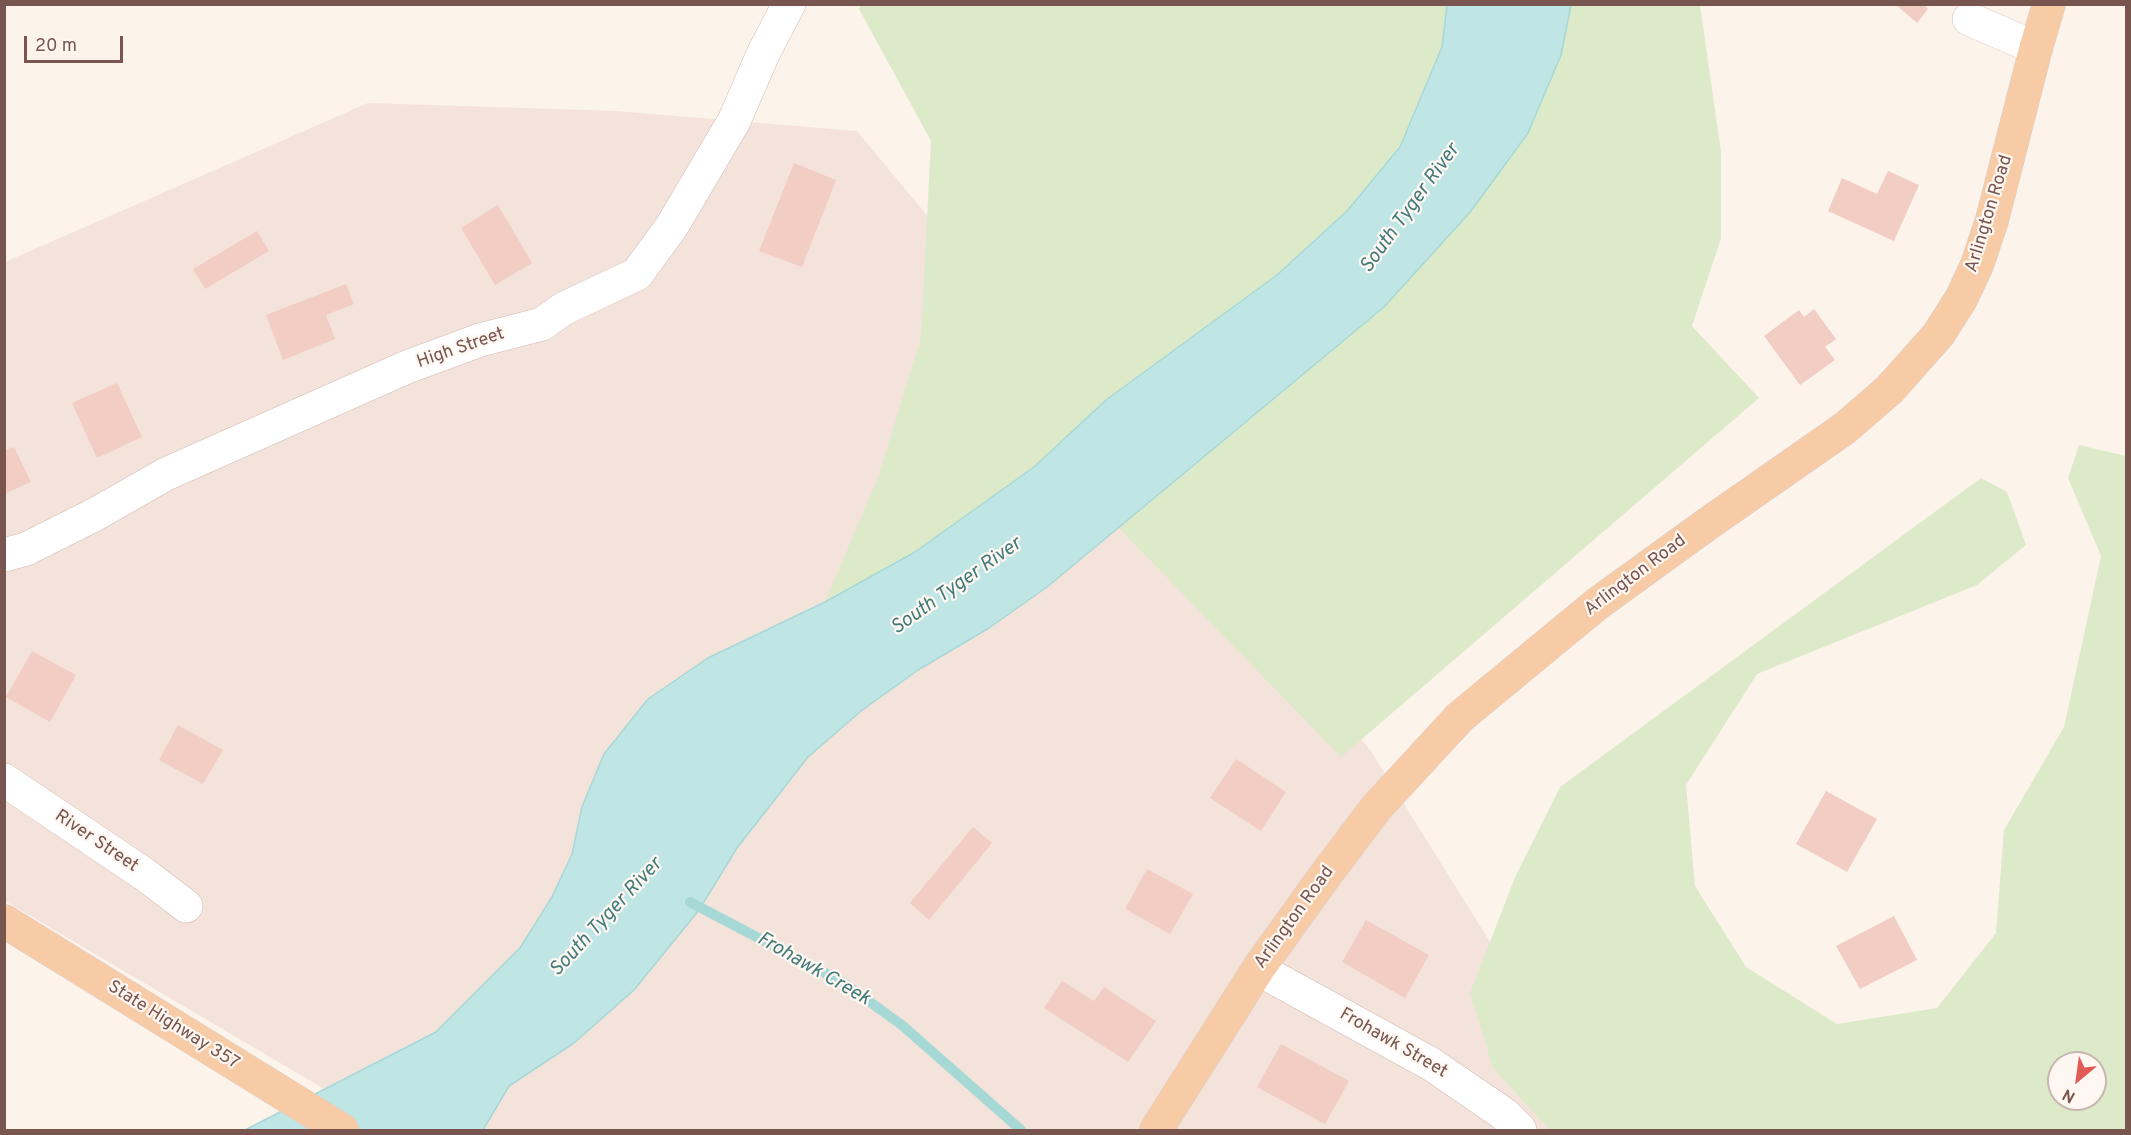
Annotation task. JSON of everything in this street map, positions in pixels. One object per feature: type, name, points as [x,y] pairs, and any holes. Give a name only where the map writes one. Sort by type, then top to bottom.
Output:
[{"type":"main road","name":"Arlington Road","points":[[1156,1131],[1258,969],[1324,877],[1376,808],[1460,717],[1597,604],[1845,428],[1889,390],[1944,326],[1961,299],[1977,265],[1992,220],[2049,4]]},
{"type":"main road","name":"State Highway 357","points":[[4,921],[342,1131]]},
{"type":"street","name":"High Street","points":[[4,555],[26,549],[94,515],[166,474],[407,367],[480,340],[542,324],[563,309],[637,274],[672,226],[734,121],[763,54],[789,4]]},
{"type":"street","points":[[1969,19],[2036,48]]},
{"type":"street","name":"River Street","points":[[4,780],[144,874],[186,906]]},
{"type":"street","name":"Frohawk Street","points":[[1258,969],[1431,1064],[1504,1114],[1520,1131]]},
{"type":"shaded area","points":[[368,103],[617,111],[857,131],[1371,751],[1510,974],[1599,1130],[394,1130],[5,901],[5,262]]},
{"type":"green space","points":[[861,5],[1447,5],[1442,47],[1400,147],[1347,211],[1277,275],[1106,400],[1034,467],[915,552],[825,602],[879,475],[921,337],[931,141],[859,9]]},
{"type":"green space","points":[[1571,5],[1700,5],[1721,152],[1721,238],[1692,326],[1759,398],[1341,757],[1118,527],[1384,307],[1561,55]]},
{"type":"green space","points":[[2079,445],[2126,456],[2126,1130],[1550,1130],[1493,1068],[1470,993],[1516,875],[1560,787],[1981,478],[2007,492],[2026,545],[1977,585],[1757,674],[1686,785],[1695,886],[1746,967],[1837,1024],[1937,1008],[1996,933],[2004,830],[2064,727],[2101,556],[2068,478]]},
{"type":"water","name":"South Tyger River","points":[[1447,5],[1571,5],[1561,55],[1528,133],[1471,211],[1384,307],[1047,587],[989,628],[918,670],[861,711],[808,757],[737,848],[699,910],[634,990],[574,1043],[509,1086],[483,1130],[245,1130],[436,1032],[520,948],[552,897],[572,854],[582,807],[604,754],[648,699],[708,658],[825,602],[915,552],[1034,467],[1106,400],[1277,275],[1347,211],[1400,147],[1442,47]]},
{"type":"building","points":[[1895,4],[1923,4],[1928,9],[1917,23]]},
{"type":"building","points":[[794,163],[836,180],[802,267],[759,251]]},
{"type":"building","points":[[1888,171],[1919,185],[1894,241],[1828,211],[1842,178],[1877,194]]},
{"type":"building","points":[[498,205],[532,263],[495,285],[461,228]]},
{"type":"building","points":[[257,231],[269,251],[205,289],[193,269]]},
{"type":"building","points":[[346,284],[354,304],[326,315],[335,339],[283,360],[266,315]]},
{"type":"building","points":[[1814,309],[1836,339],[1825,347],[1835,360],[1800,385],[1764,336],[1799,310],[1804,317]]},
{"type":"building","points":[[117,383],[142,437],[97,458],[72,403]]},
{"type":"building","points":[[14,447],[31,482],[4,494],[4,451]]},
{"type":"building","points":[[32,651],[76,675],[50,722],[6,697]]},
{"type":"building","points":[[178,725],[223,750],[203,784],[159,760]]},
{"type":"building","points":[[1236,759],[1286,792],[1261,831],[1210,798]]},
{"type":"building","points":[[1826,791],[1877,819],[1847,872],[1796,844]]},
{"type":"building","points":[[973,827],[992,843],[929,920],[910,903]]},
{"type":"building","points":[[1147,869],[1193,894],[1170,934],[1125,909]]},
{"type":"building","points":[[1894,916],[1917,960],[1860,989],[1836,946]]},
{"type":"building","points":[[1366,920],[1429,955],[1405,998],[1342,962]]},
{"type":"building","points":[[1062,981],[1094,1001],[1104,987],[1156,1021],[1128,1062],[1044,1008]]},
{"type":"building","points":[[1281,1044],[1349,1081],[1325,1124],[1257,1087]]},
{"type":"waterway","name":"Frohawk Creek","points":[[690,902],[844,983],[903,1026],[1021,1130]]}]
